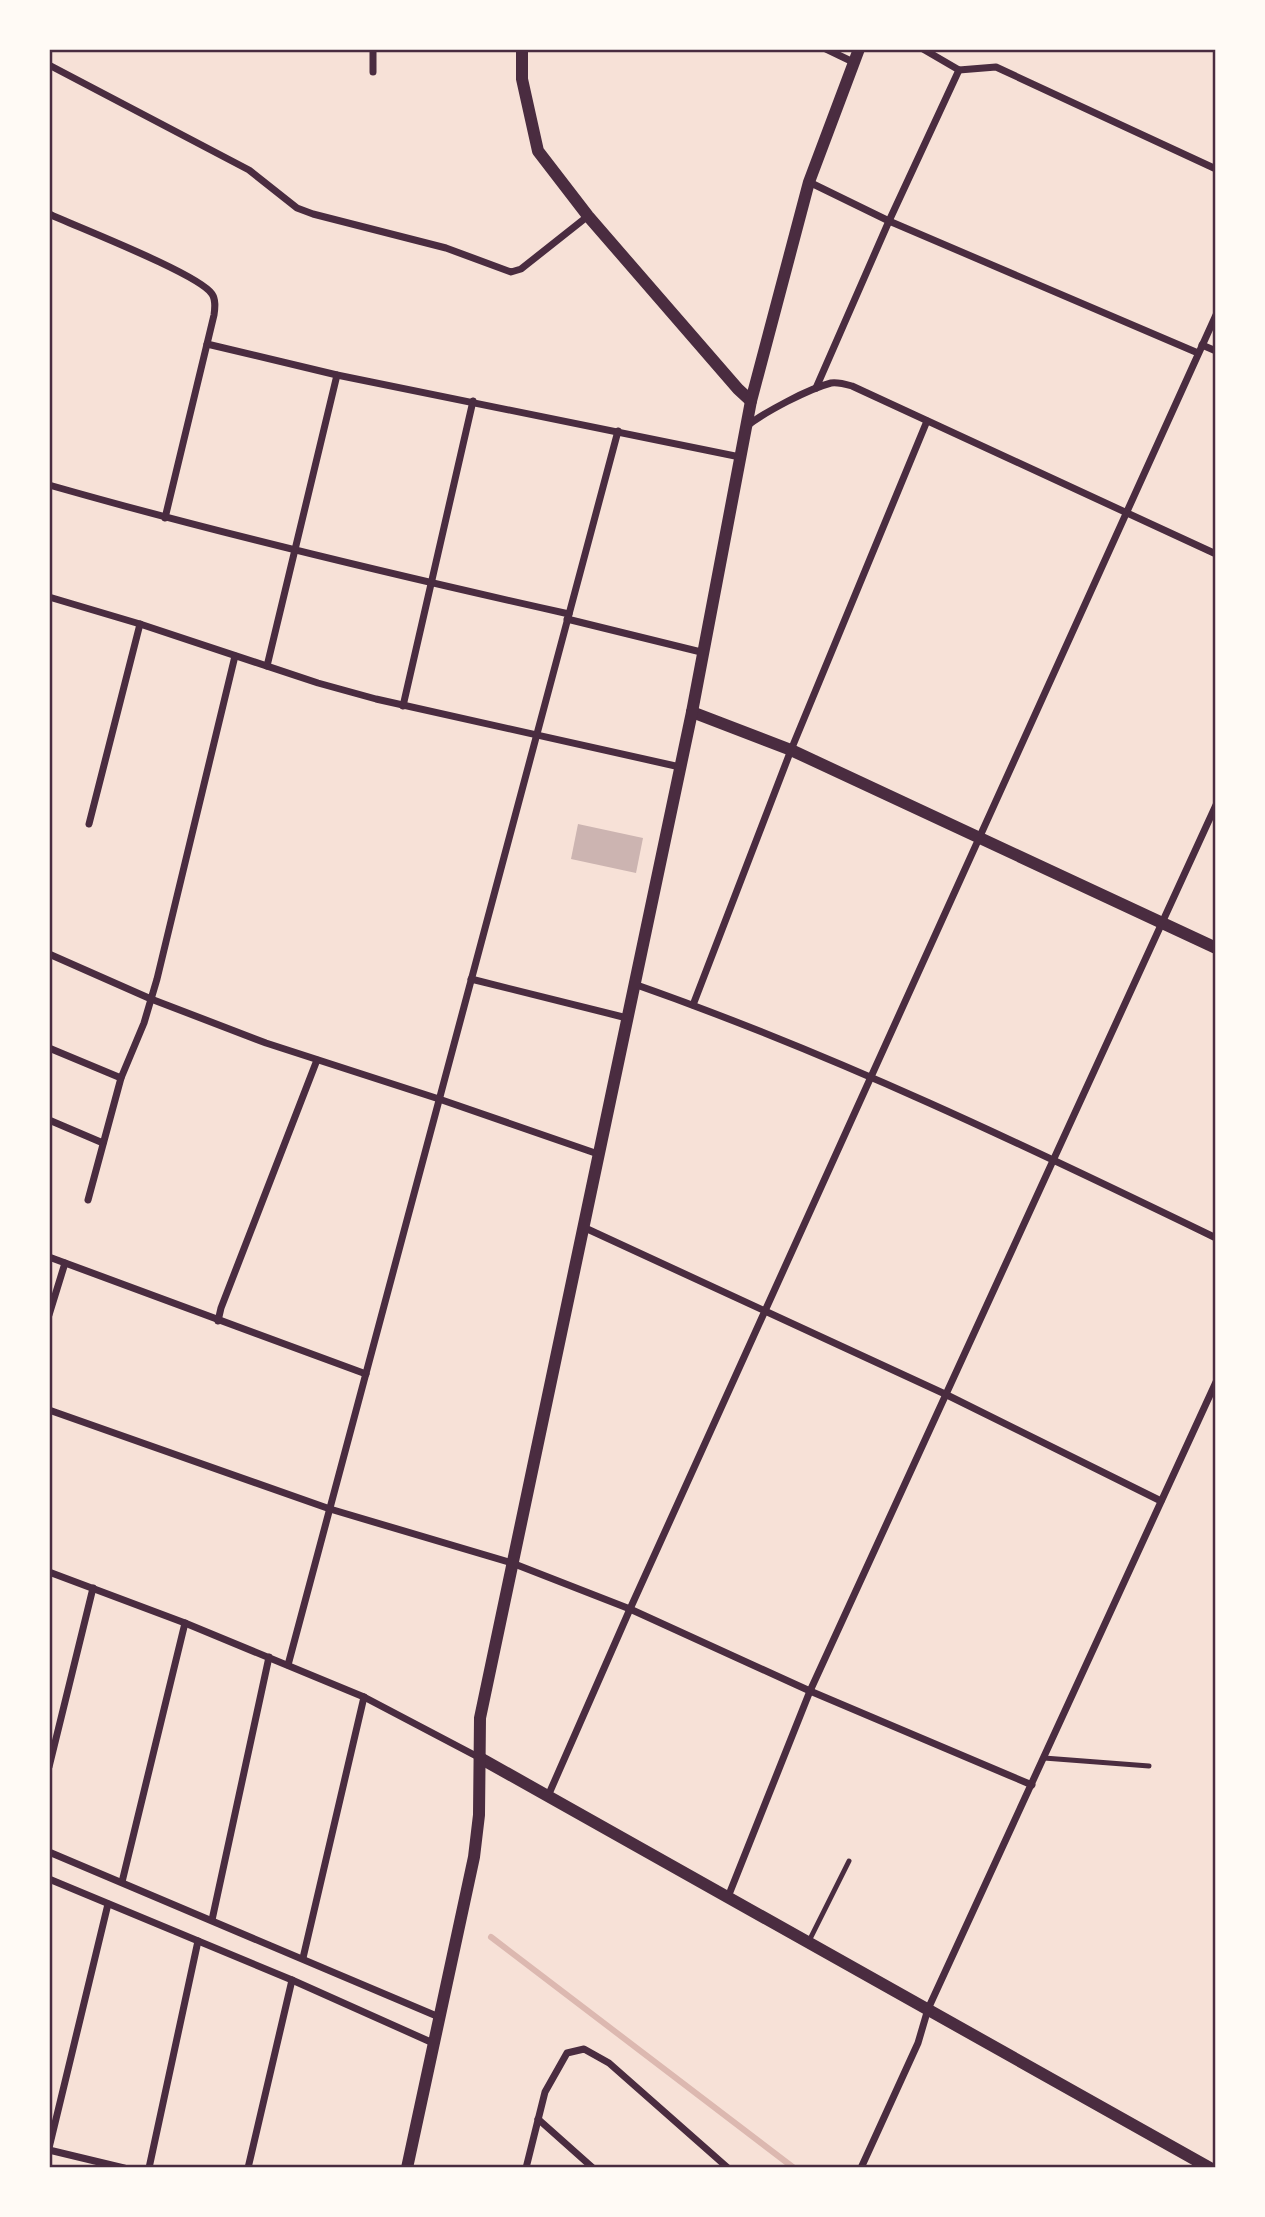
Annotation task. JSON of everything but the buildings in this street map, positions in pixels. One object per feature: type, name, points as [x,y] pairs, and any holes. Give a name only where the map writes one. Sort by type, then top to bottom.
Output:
[{"type":"street","points":[[373,49],[373,72]]},
{"type":"street","points":[[522,49],[522,79],[538,151],[588,216],[751,401]]},
{"type":"street","points":[[826,49],[853,62]]},
{"type":"street","points":[[407,2168],[474,1857],[479,1815],[480,1718],[692,712],[701,652],[751,401],[809,182],[859,49]]},
{"type":"street","points":[[923,49],[959,70],[996,68],[1216,169]]},
{"type":"street","points":[[49,65],[249,170],[297,208],[446,248],[511,272],[521,269],[588,216]]},
{"type":"street","points":[[816,389],[889,221],[959,70]]},
{"type":"street","points":[[809,182],[889,221],[1198,353]]},
{"type":"street","points":[[49,214],[189,276],[213,294],[215,304],[207,344],[165,518]]},
{"type":"street","points":[[548,1796],[630,1609],[1216,316]]},
{"type":"street","points":[[207,344],[337,375],[740,457]]},
{"type":"street","points":[[1202,345],[1216,351]]},
{"type":"street","points":[[267,666],[337,375]]},
{"type":"street","points":[[746,426],[757,418],[834,382],[852,386],[1216,554]]},
{"type":"street","points":[[402,706],[473,401]]},
{"type":"street","points":[[693,1005],[791,750],[927,421]]},
{"type":"street","points":[[288,1665],[618,431]]},
{"type":"street","points":[[49,485],[165,518],[568,616],[701,652]]},
{"type":"street","points":[[49,597],[318,683],[402,706],[680,767]]},
{"type":"street","points":[[89,824],[140,624]]},
{"type":"street","points":[[89,1200],[121,1078],[144,1023],[235,656]]},
{"type":"street","points":[[692,712],[791,750],[1216,948]]},
{"type":"street","points":[[728,1897],[810,1692],[1216,805]]},
{"type":"street","points":[[49,954],[150,999],[317,1060],[598,1154]]},
{"type":"street","points":[[471,979],[627,1018]]},
{"type":"street","points":[[634,984],[871,1077],[1053,1159],[1216,1238]]},
{"type":"street","points":[[49,1048],[121,1078]]},
{"type":"street","points":[[218,1321],[317,1060]]},
{"type":"street","points":[[49,1120],[103,1143]]},
{"type":"street","points":[[583,1227],[945,1394],[1161,1501]]},
{"type":"street","points":[[49,1257],[366,1374]]},
{"type":"street","points":[[49,1315],[65,1264]]},
{"type":"street","points":[[861,2168],[918,2043],[928,2010],[1216,1382]]},
{"type":"street","points":[[49,1410],[330,1510],[512,1563],[630,1609],[810,1692],[1032,1784]]},
{"type":"street","points":[[49,1572],[186,1623],[363,1697],[480,1758],[1210,2168]]},
{"type":"street","points":[[49,1767],[93,1587]]},
{"type":"street","points":[[122,1882],[186,1623]]},
{"type":"street","points":[[212,1920],[269,1657]]},
{"type":"street","points":[[303,1958],[363,1697]]},
{"type":"street","points":[[49,1852],[439,2017]]},
{"type":"street","points":[[49,1879],[292,1980],[433,2043]]},
{"type":"street","points":[[108,1904],[49,2149],[124,2168]]},
{"type":"street","points":[[149,2168],[198,1941]]},
{"type":"street","points":[[248,2168],[292,1980]]},
{"type":"street","points":[[526,2168],[545,2092],[567,2053],[584,2049],[609,2063],[728,2168]]},
{"type":"street","points":[[538,2119],[593,2168]]},
{"type":"lane","points":[[1044,1758],[1149,1766]]},
{"type":"lane","points":[[808,1942],[849,1861]]},
{"type":"waterway","points":[[491,1937],[794,2168]]}]
